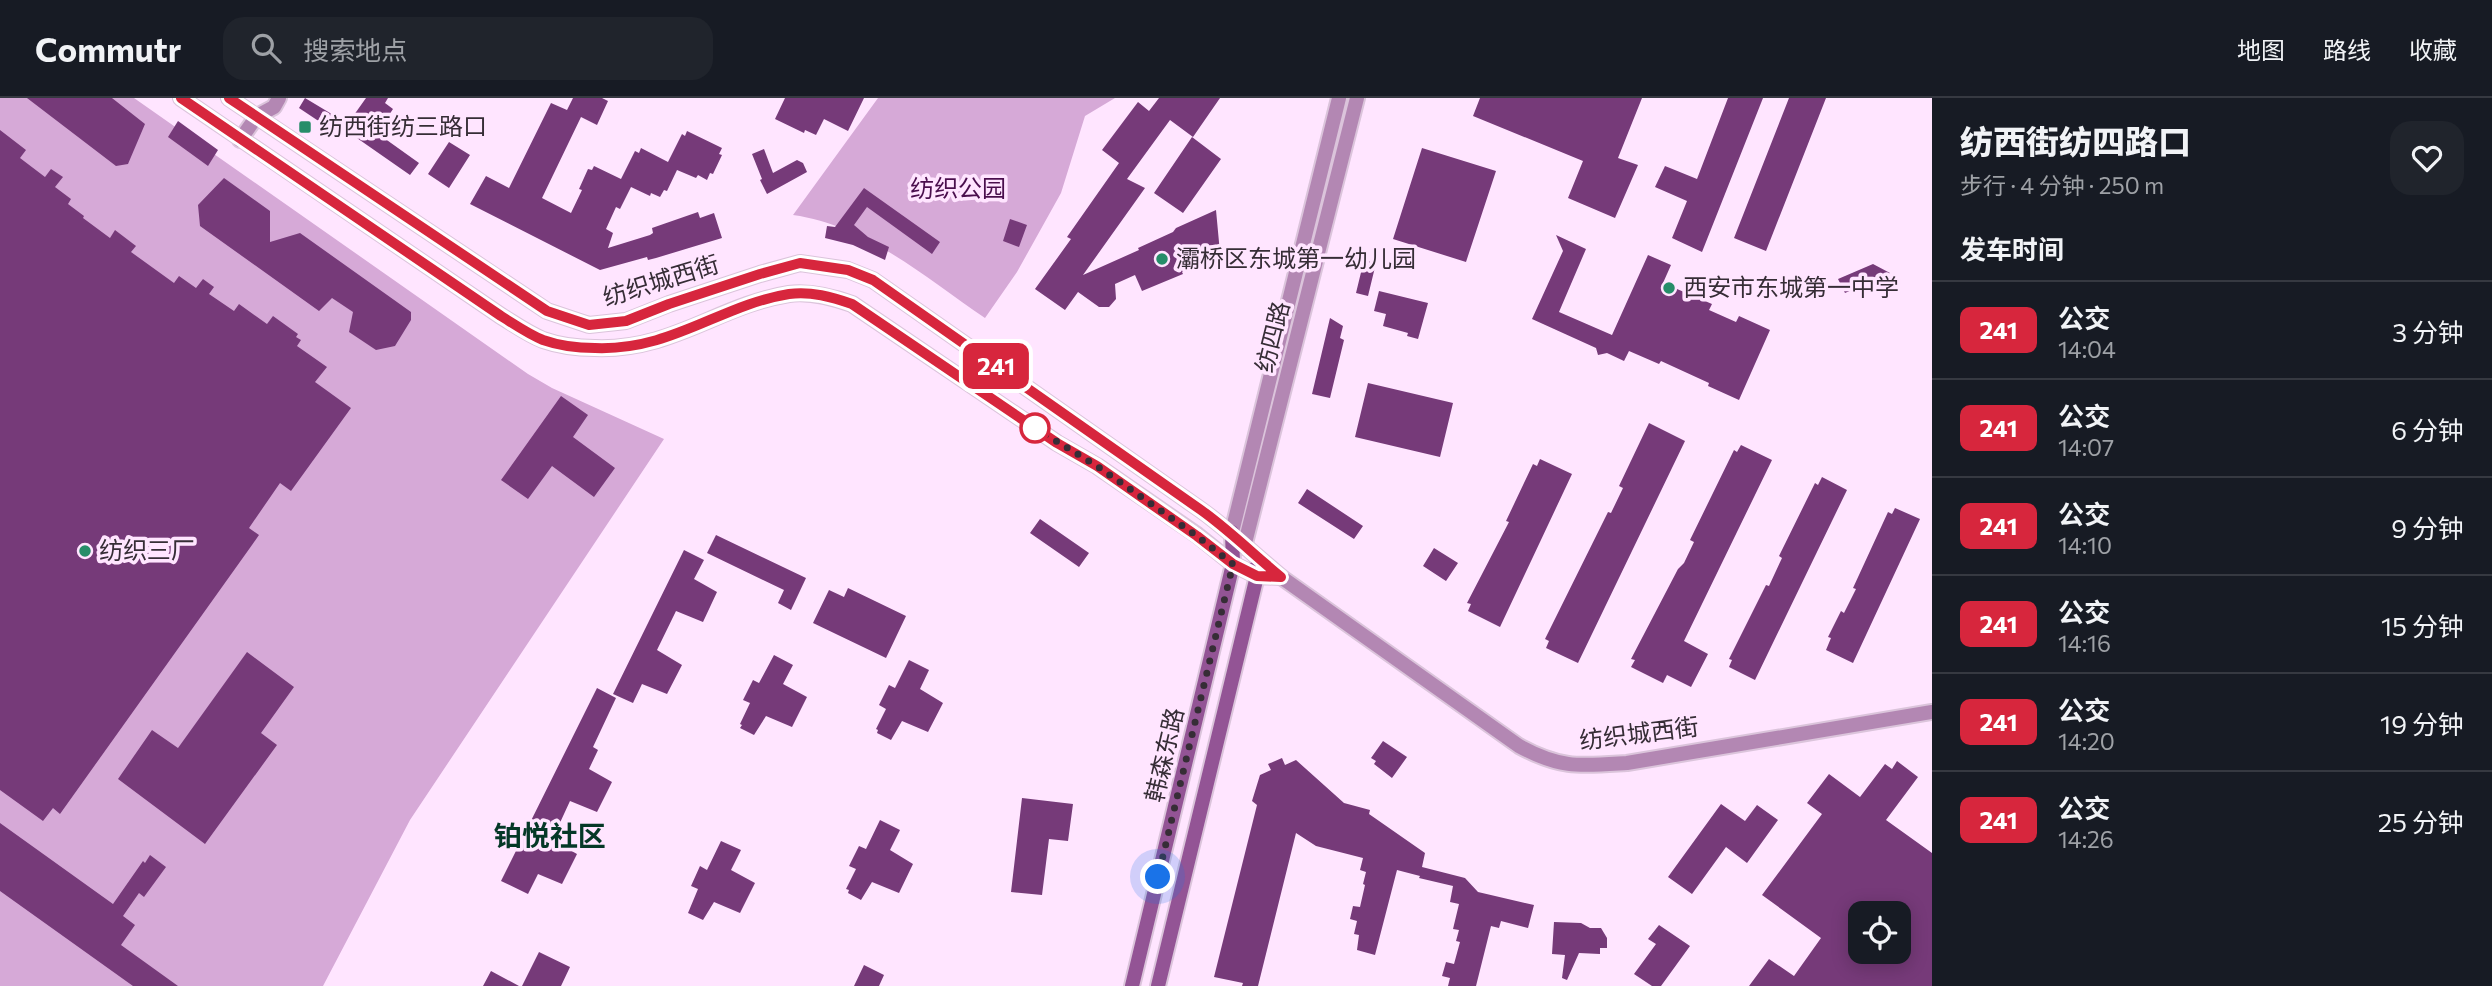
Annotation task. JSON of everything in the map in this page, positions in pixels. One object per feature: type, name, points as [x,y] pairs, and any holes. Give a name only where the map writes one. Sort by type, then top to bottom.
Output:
[{"type":"main road","name":"纺织城西街","points":[[181,98],[512,323],[542,340],[565,346],[608,349],[649,344],[790,294],[813,293],[852,304],[1057,443],[1097,466],[1233,564],[1257,576],[1281,577]]},
{"type":"main road","name":"纺织城西街","points":[[229,98],[547,311],[589,325],[626,321],[669,304],[800,263],[826,265],[861,274],[1232,532],[1244,547],[1281,577]]},
{"type":"main road","name":"韩森东路","points":[[1132,986],[1233,564],[1232,532]]},
{"type":"main road","points":[[1244,547],[1257,576]]},
{"type":"main road","name":"韩森东路","points":[[1158,986],[1257,576]]},
{"type":"street","points":[[240,140],[257,116],[274,107],[279,98]]},
{"type":"street","name":"纺四路","points":[[1232,532],[1339,98]]},
{"type":"street","name":"纺四路","points":[[1244,547],[1357,98]]},
{"type":"street","name":"纺织城西街","points":[[1281,577],[1519,746],[1544,759],[1578,766],[1627,763],[1932,712]]},
{"type":"green space","points":[[0,98],[134,98],[528,374],[552,388],[664,439],[410,820],[323,986],[0,986]]},
{"type":"green space","name":"纺织公园","points":[[878,98],[1115,98],[1085,116],[1061,193],[1017,272],[985,318],[918,270],[870,241],[820,221],[793,215]]},
{"type":"building","points":[[27,98],[112,98],[145,124],[128,164],[116,166]]},
{"type":"building","points":[[305,98],[340,119],[332,130],[299,108]]},
{"type":"building","points":[[366,98],[388,98],[385,103],[393,109],[377,133],[419,163],[410,175],[344,129]]},
{"type":"building","points":[[573,98],[602,98],[608,101],[597,125],[581,117],[542,198],[571,213],[588,169],[592,170],[594,166],[621,179],[635,151],[639,153],[641,148],[668,162],[682,134],[685,136],[687,131],[722,148],[719,154],[722,155],[713,174],[710,173],[707,180],[677,170],[667,191],[664,190],[660,197],[651,193],[650,196],[631,187],[620,209],[616,207],[606,229],[613,233],[608,248],[650,235],[653,233],[652,228],[698,212],[700,218],[714,213],[722,238],[656,258],[648,260],[647,257],[600,270],[470,204],[486,176],[509,188],[551,103],[567,110]]},
{"type":"building","points":[[785,98],[864,98],[848,131],[824,119],[816,135],[805,130],[804,133],[775,119]]},
{"type":"building","points":[[1159,98],[1220,98],[1193,137],[1170,120],[1127,179],[1145,188],[1083,275],[1139,250],[1138,248],[1173,232],[1176,228],[1216,210],[1220,253],[1194,263],[1196,266],[1182,272],[1183,274],[1142,291],[1135,275],[1115,284],[1116,299],[1109,307],[1099,307],[1078,292],[1065,310],[1035,289],[1071,239],[1067,237],[1119,163],[1102,150],[1138,102],[1149,111]]},
{"type":"building","points":[[1480,98],[1642,98],[1618,158],[1638,165],[1615,218],[1568,198],[1583,161],[1473,116]]},
{"type":"building","points":[[1728,98],[1763,98],[1702,252],[1672,238],[1687,201],[1655,187],[1665,166],[1697,179]]},
{"type":"building","points":[[1789,98],[1826,98],[1766,251],[1734,238]]},
{"type":"building","points":[[178,121],[218,150],[208,166],[168,137]]},
{"type":"building","points":[[0,130],[26,150],[20,158],[45,177],[51,169],[63,177],[55,187],[71,199],[68,204],[84,216],[83,218],[110,238],[115,230],[136,246],[131,252],[174,283],[179,276],[196,288],[203,279],[214,287],[209,294],[234,311],[239,304],[267,324],[273,316],[298,334],[296,337],[301,340],[297,346],[327,367],[315,382],[351,408],[291,491],[280,483],[249,528],[259,535],[252,545],[60,814],[53,808],[43,821],[0,790]]},
{"type":"building","points":[[1192,137],[1221,159],[1183,213],[1154,193]]},
{"type":"building","points":[[449,142],[470,155],[449,188],[428,174]]},
{"type":"building","points":[[1422,148],[1496,171],[1466,262],[1393,239]]},
{"type":"building","points":[[764,149],[773,173],[797,160],[803,163],[807,172],[767,194],[752,154]]},
{"type":"building","points":[[224,178],[270,211],[270,242],[300,233],[411,312],[411,320],[395,346],[376,350],[349,332],[353,312],[332,298],[319,311],[200,226],[198,205]]},
{"type":"building","points":[[864,188],[940,242],[932,254],[867,207],[854,225],[868,237],[889,247],[885,260],[853,245],[825,238],[827,226],[835,227]]},
{"type":"building","points":[[1010,219],[1027,225],[1019,247],[1003,241]]},
{"type":"building","points":[[1556,235],[1586,249],[1559,312],[1612,335],[1648,255],[1671,265],[1663,283],[1712,304],[1709,310],[1736,322],[1739,316],[1770,330],[1739,400],[1661,361],[1659,364],[1629,351],[1624,361],[1607,353],[1598,355],[1596,348],[1532,319],[1563,251]]},
{"type":"building","points":[[1364,260],[1376,263],[1368,296],[1356,293]]},
{"type":"building","points":[[1873,264],[1890,273],[1845,293],[1838,279]]},
{"type":"building","points":[[1379,291],[1428,303],[1418,339],[1407,336],[1408,333],[1383,326],[1386,314],[1374,311]]},
{"type":"building","points":[[1330,318],[1343,326],[1340,338],[1344,340],[1330,398],[1312,394]]},
{"type":"building","points":[[1368,383],[1453,403],[1440,457],[1355,437]]},
{"type":"building","points":[[561,396],[588,415],[573,437],[615,468],[594,497],[552,466],[528,499],[501,480]]},
{"type":"building","points":[[1649,423],[1685,441],[1578,663],[1546,648],[1549,641],[1545,639],[1608,512],[1611,513],[1623,488],[1619,486]]},
{"type":"building","points":[[1741,445],[1772,460],[1684,641],[1708,654],[1691,687],[1667,675],[1663,683],[1631,667],[1635,660],[1631,659],[1678,569],[1684,563],[1694,542],[1690,540],[1734,450],[1737,452]]},
{"type":"building","points":[[1540,459],[1572,474],[1500,627],[1468,611],[1471,604],[1467,603],[1509,522],[1506,521],[1533,464],[1537,466]]},
{"type":"building","points":[[1822,477],[1847,490],[1755,680],[1729,667],[1732,660],[1729,659],[1766,585],[1769,586],[1782,558],[1779,556],[1815,483],[1818,485]]},
{"type":"building","points":[[1307,489],[1363,526],[1354,539],[1298,503]]},
{"type":"building","points":[[1895,508],[1920,519],[1853,663],[1826,650],[1831,638],[1828,637],[1856,589],[1853,588],[1888,512],[1892,514]]},
{"type":"building","points":[[1040,519],[1089,553],[1079,567],[1030,533]]},
{"type":"building","points":[[716,535],[806,578],[791,610],[778,603],[784,590],[707,553]]},
{"type":"building","points":[[1434,548],[1458,563],[1446,581],[1423,566]]},
{"type":"building","points":[[684,550],[704,560],[694,579],[717,592],[703,622],[676,611],[657,650],[682,665],[667,694],[642,684],[633,703],[613,694]]},
{"type":"building","points":[[848,588],[906,616],[886,658],[813,623],[829,590],[844,597]]},
{"type":"building","points":[[247,652],[294,687],[261,733],[277,745],[205,844],[118,779],[152,730],[178,748]]},
{"type":"building","points":[[774,655],[793,665],[783,684],[807,697],[792,727],[766,716],[754,735],[740,728],[750,703],[743,700],[753,680],[759,683]]},
{"type":"building","points":[[909,660],[929,670],[920,689],[943,703],[928,732],[902,721],[891,740],[877,733],[876,729],[886,709],[879,705],[889,685],[895,688]]},
{"type":"building","points":[[597,688],[616,698],[593,747],[598,750],[589,769],[612,782],[597,812],[570,801],[552,840],[577,854],[562,884],[538,874],[528,894],[501,881]]},
{"type":"building","points":[[1383,741],[1407,757],[1392,778],[1374,764],[1376,761],[1371,758]]},
{"type":"building","points":[[1282,758],[1285,765],[1296,760],[1344,803],[1370,810],[1369,814],[1425,853],[1422,867],[1465,878],[1478,892],[1534,905],[1528,928],[1501,921],[1499,928],[1491,926],[1476,986],[1448,986],[1450,978],[1442,976],[1446,962],[1454,964],[1460,942],[1456,941],[1459,930],[1453,929],[1459,904],[1450,902],[1453,886],[1397,870],[1375,955],[1357,950],[1359,935],[1354,934],[1357,921],[1350,919],[1353,906],[1360,907],[1365,885],[1366,872],[1360,870],[1363,858],[1316,846],[1296,833],[1258,986],[1242,986],[1243,983],[1214,977],[1257,805],[1252,801],[1260,775],[1271,770],[1268,764]]},
{"type":"building","points":[[1897,761],[1918,777],[1886,820],[1932,853],[1932,986],[1749,986],[1769,959],[1794,976],[1821,938],[1762,895],[1822,814],[1807,803],[1829,774],[1860,797],[1885,764],[1892,769]]},
{"type":"building","points":[[1022,798],[1073,804],[1068,841],[1049,839],[1042,895],[1011,892]]},
{"type":"building","points":[[1721,804],[1745,821],[1757,805],[1778,820],[1747,863],[1726,847],[1692,894],[1668,877]]},
{"type":"building","points":[[880,820],[900,830],[890,850],[913,864],[899,893],[872,882],[861,900],[846,889],[856,869],[849,866],[859,846],[866,849]]},
{"type":"building","points":[[0,823],[113,904],[150,855],[166,867],[144,897],[139,893],[123,916],[135,925],[121,945],[178,986],[133,986],[0,891]]},
{"type":"building","points":[[721,841],[741,850],[731,870],[755,883],[740,913],[714,902],[703,920],[688,913],[698,889],[691,886],[700,866],[707,870]]},
{"type":"building","points":[[1554,922],[1581,923],[1590,928],[1601,928],[1607,938],[1607,948],[1600,948],[1600,954],[1579,953],[1567,980],[1562,978],[1565,955],[1552,954]]},
{"type":"building","points":[[1659,925],[1690,946],[1661,986],[1652,986],[1634,974],[1656,944],[1648,939]]},
{"type":"building","points":[[539,952],[570,967],[561,986],[522,986]]},
{"type":"building","points":[[864,965],[884,975],[879,986],[854,986]]},
{"type":"building","points":[[491,971],[519,986],[483,986]]},
{"type":"bus line","name":"241","points":[[181,98],[501,316],[542,340],[565,346],[630,348],[681,334],[715,318],[790,294],[813,293],[852,304],[1057,443],[1097,466],[1233,564],[1257,576],[1281,577],[1244,547],[1232,532],[861,274],[826,265],[800,263],[669,304],[626,321],[589,325],[547,311],[229,98]]},
{"type":"place","name":"纺西街纺三路口","points":[[305,127]]},
{"type":"place","name":"灞桥区东城第一幼儿园","points":[[1162,259]]},
{"type":"place","name":"西安市东城第一中学","points":[[1669,288]]},
{"type":"place","name":"纺织三厂","points":[[85,551]]},
{"type":"district","name":"铂悦社区","points":[[550,836]]},
{"type":"route","points":[[1035,428],[1097,466],[1233,564],[1158,877]]}]
